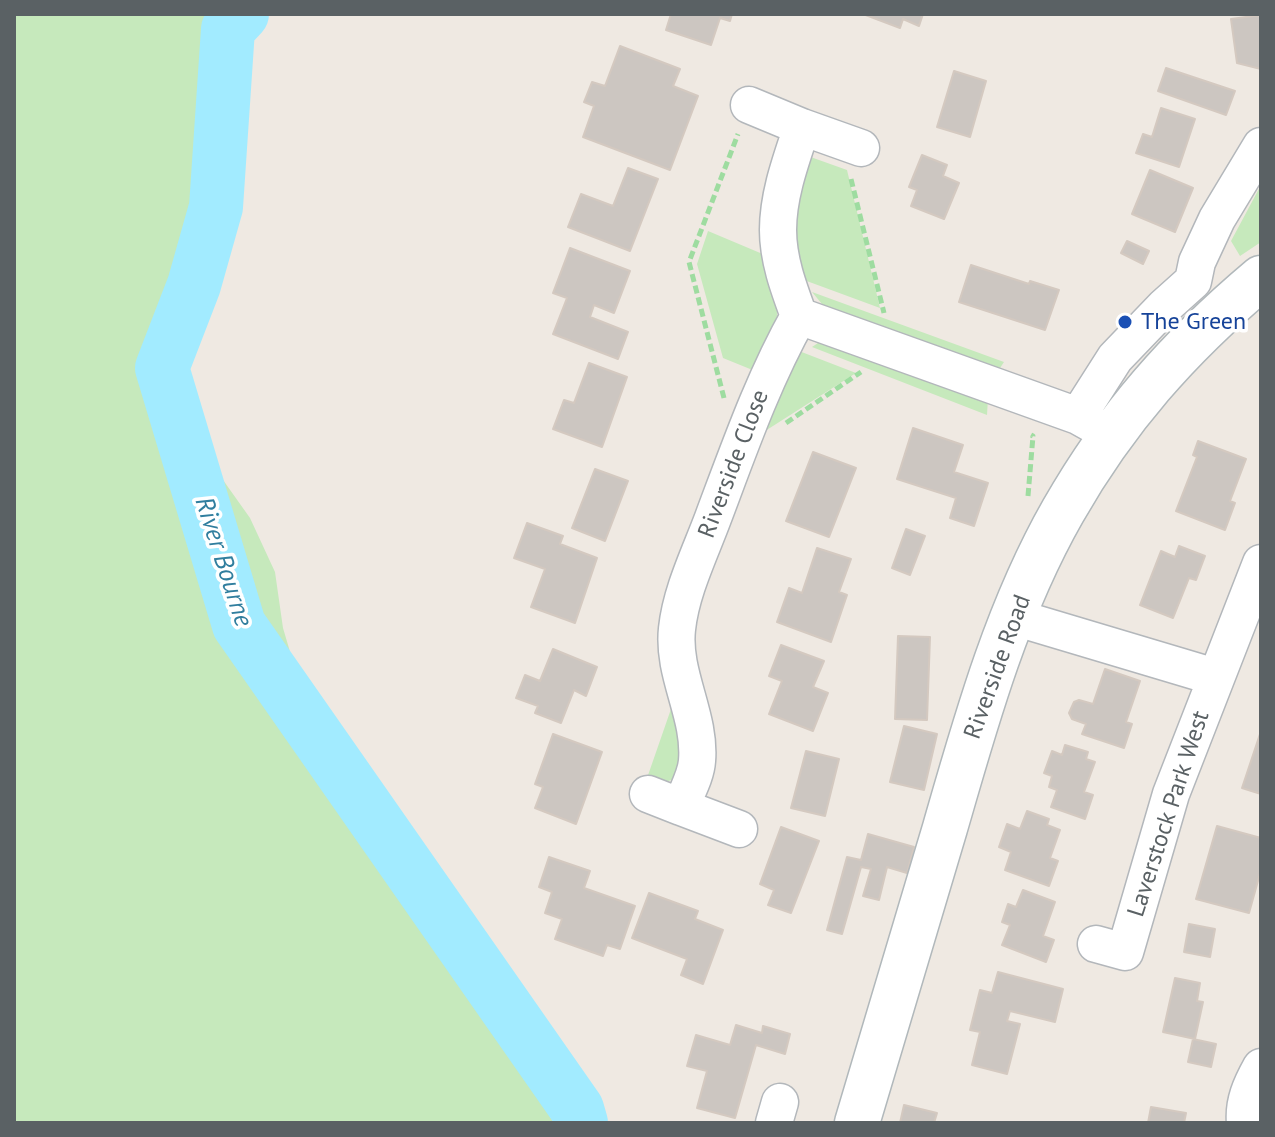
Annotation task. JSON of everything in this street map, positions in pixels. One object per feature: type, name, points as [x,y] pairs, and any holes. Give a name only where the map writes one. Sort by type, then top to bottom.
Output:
[{"type":"street","points":[[749,105],[861,148]]},
{"type":"street","points":[[802,127],[784,183],[778,231],[786,278],[799,316],[1095,425]]},
{"type":"street","name":"Riverside Road","points":[[857,1123],[984,698],[1014,617],[1068,502],[1115,358],[1193,281],[1197,262],[1217,219],[1261,146]]},
{"type":"street","name":"Riverside Road","points":[[1095,425],[1137,400],[1208,322],[1261,278]]},
{"type":"street","points":[[1193,281],[1197,301],[1208,322]]},
{"type":"street","name":"Riverside Close","points":[[739,829],[664,801],[698,763],[696,736],[678,664],[677,629],[686,590],[745,434],[776,356],[799,316]]},
{"type":"street","name":"Laverstock Park West","points":[[1123,951],[1171,794],[1261,563]]},
{"type":"street","points":[[1014,617],[1215,677]]},
{"type":"street","points":[[1245,1123],[1244,1108],[1251,1084],[1261,1067]]},
{"type":"path","points":[[749,105],[689,262],[730,420],[745,434],[762,439],[863,371]]},
{"type":"path","points":[[861,148],[850,174],[885,315]]},
{"type":"path","points":[[1019,431],[1033,436],[1025,532],[1045,546]]},
{"type":"green space","points":[[14,14],[266,14],[244,39],[227,211],[178,369],[206,456],[250,518],[275,572],[283,628],[301,689],[269,702],[515,1058],[554,1123],[14,1123]]},
{"type":"green space","points":[[805,155],[847,170],[880,308],[804,280],[790,242]]},
{"type":"green space","points":[[1261,185],[1261,242],[1240,256],[1231,241]]},
{"type":"green space","points":[[708,231],[765,255],[777,301],[777,316],[755,371],[723,358],[697,264]]},
{"type":"green space","points":[[812,292],[1004,362],[996,374],[840,316],[822,304]]},
{"type":"green space","points":[[818,343],[839,344],[988,398],[987,415],[812,347]]},
{"type":"green space","points":[[799,351],[856,373],[762,433]]},
{"type":"green space","points":[[671,709],[685,743],[679,776],[663,782],[646,781]]},
{"type":"building","points":[[671,14],[732,14],[730,21],[720,18],[711,45],[666,30]]},
{"type":"building","points":[[863,14],[923,14],[919,26],[903,19],[900,28]]},
{"type":"building","points":[[1261,15],[1261,69],[1237,63],[1231,19]]},
{"type":"building","points":[[620,46],[680,69],[673,86],[698,96],[670,170],[583,137],[594,106],[584,102],[592,82],[605,86]]},
{"type":"building","points":[[1166,68],[1235,91],[1226,115],[1158,91]]},
{"type":"building","points":[[954,71],[986,81],[970,137],[937,127]]},
{"type":"building","points":[[1161,108],[1195,119],[1179,167],[1136,153],[1143,134],[1152,137]]},
{"type":"building","points":[[922,155],[947,165],[943,176],[959,183],[944,219],[911,206],[917,190],[909,187]]},
{"type":"building","points":[[628,168],[658,179],[630,251],[568,227],[581,194],[613,206]]},
{"type":"building","points":[[1150,170],[1193,188],[1175,232],[1132,214]]},
{"type":"building","points":[[1127,241],[1149,251],[1143,264],[1121,253]]},
{"type":"building","points":[[570,248],[630,271],[614,313],[594,305],[590,317],[628,332],[618,359],[553,334],[567,298],[553,293]]},
{"type":"building","points":[[971,265],[1029,284],[1030,281],[1059,290],[1045,330],[959,302]]},
{"type":"building","points":[[589,363],[627,377],[602,447],[553,429],[564,400],[574,403]]},
{"type":"building","points":[[913,428],[963,445],[954,472],[988,483],[974,526],[950,518],[956,498],[897,479]]},
{"type":"building","points":[[1198,441],[1246,459],[1230,501],[1235,503],[1225,530],[1176,511],[1197,457],[1193,455]]},
{"type":"building","points":[[813,452],[856,468],[829,537],[786,521]]},
{"type":"building","points":[[595,469],[628,481],[605,541],[572,528]]},
{"type":"building","points":[[527,523],[563,536],[560,544],[597,558],[575,623],[531,607],[545,569],[514,558]]},
{"type":"building","points":[[906,529],[925,536],[910,575],[892,568]]},
{"type":"building","points":[[1179,546],[1205,556],[1196,580],[1189,578],[1173,618],[1140,605],[1161,551],[1175,557]]},
{"type":"building","points":[[817,548],[851,559],[839,592],[847,595],[831,642],[777,622],[789,588],[802,593]]},
{"type":"building","points":[[898,636],[930,637],[927,720],[895,719]]},
{"type":"building","points":[[781,645],[824,661],[813,687],[828,693],[813,731],[769,714],[782,681],[769,676]]},
{"type":"building","points":[[553,649],[597,667],[586,696],[574,690],[561,723],[535,713],[538,706],[516,698],[525,675],[540,681]]},
{"type":"building","points":[[1105,669],[1140,681],[1126,722],[1132,724],[1124,748],[1082,734],[1086,724],[1072,719],[1069,713],[1074,702],[1079,700],[1093,704]]},
{"type":"building","points":[[904,726],[937,734],[924,790],[890,782]]},
{"type":"building","points":[[1261,731],[1261,794],[1242,788]]},
{"type":"building","points":[[553,734],[602,752],[576,824],[535,808],[543,787],[535,784]]},
{"type":"building","points":[[1065,745],[1088,752],[1086,759],[1095,762],[1084,792],[1093,795],[1085,819],[1051,807],[1057,790],[1049,787],[1052,776],[1044,773],[1052,751],[1062,755]]},
{"type":"building","points":[[806,751],[839,759],[825,816],[791,808]]},
{"type":"building","points":[[1027,811],[1049,819],[1047,825],[1060,830],[1050,858],[1058,861],[1049,886],[1005,870],[1011,852],[999,847],[1007,824],[1020,829]]},
{"type":"building","points":[[1217,826],[1261,838],[1261,870],[1249,913],[1196,899]]},
{"type":"building","points":[[781,827],[819,841],[791,913],[768,905],[774,890],[760,884]]},
{"type":"building","points":[[868,834],[914,847],[907,873],[887,867],[879,900],[863,896],[871,869],[861,867],[842,934],[827,930],[847,857],[861,860]]},
{"type":"building","points":[[549,857],[590,871],[584,888],[635,906],[620,949],[607,945],[603,956],[555,939],[562,919],[545,913],[552,892],[539,887]]},
{"type":"building","points":[[1023,890],[1055,902],[1043,936],[1054,940],[1046,962],[1002,945],[1010,925],[1002,922],[1008,904],[1016,907]]},
{"type":"building","points":[[649,893],[698,911],[695,919],[723,930],[703,984],[681,975],[687,959],[632,938]]},
{"type":"building","points":[[1189,924],[1215,929],[1210,957],[1184,952]]},
{"type":"building","points":[[998,972],[1063,989],[1055,1022],[1010,1011],[1007,1021],[1020,1024],[1007,1074],[972,1065],[980,1032],[970,1030],[980,990],[992,993]]},
{"type":"building","points":[[1175,978],[1200,983],[1197,1001],[1203,1002],[1195,1039],[1163,1032]]},
{"type":"building","points":[[736,1025],[762,1033],[763,1026],[790,1034],[785,1054],[756,1045],[735,1118],[697,1108],[707,1071],[687,1066],[696,1035],[730,1045]]},
{"type":"building","points":[[1193,1039],[1216,1044],[1211,1067],[1188,1062]]},
{"type":"building","points":[[904,1105],[937,1113],[934,1123],[900,1123]]},
{"type":"building","points":[[1151,1107],[1186,1113],[1184,1123],[1148,1123]]},
{"type":"waterway","name":"River Bourne","points":[[242,14],[228,29],[216,207],[194,285],[162,368],[239,625],[577,1109],[581,1123]]},
{"type":"place","name":"The Green","points":[[1125,322]]}]
